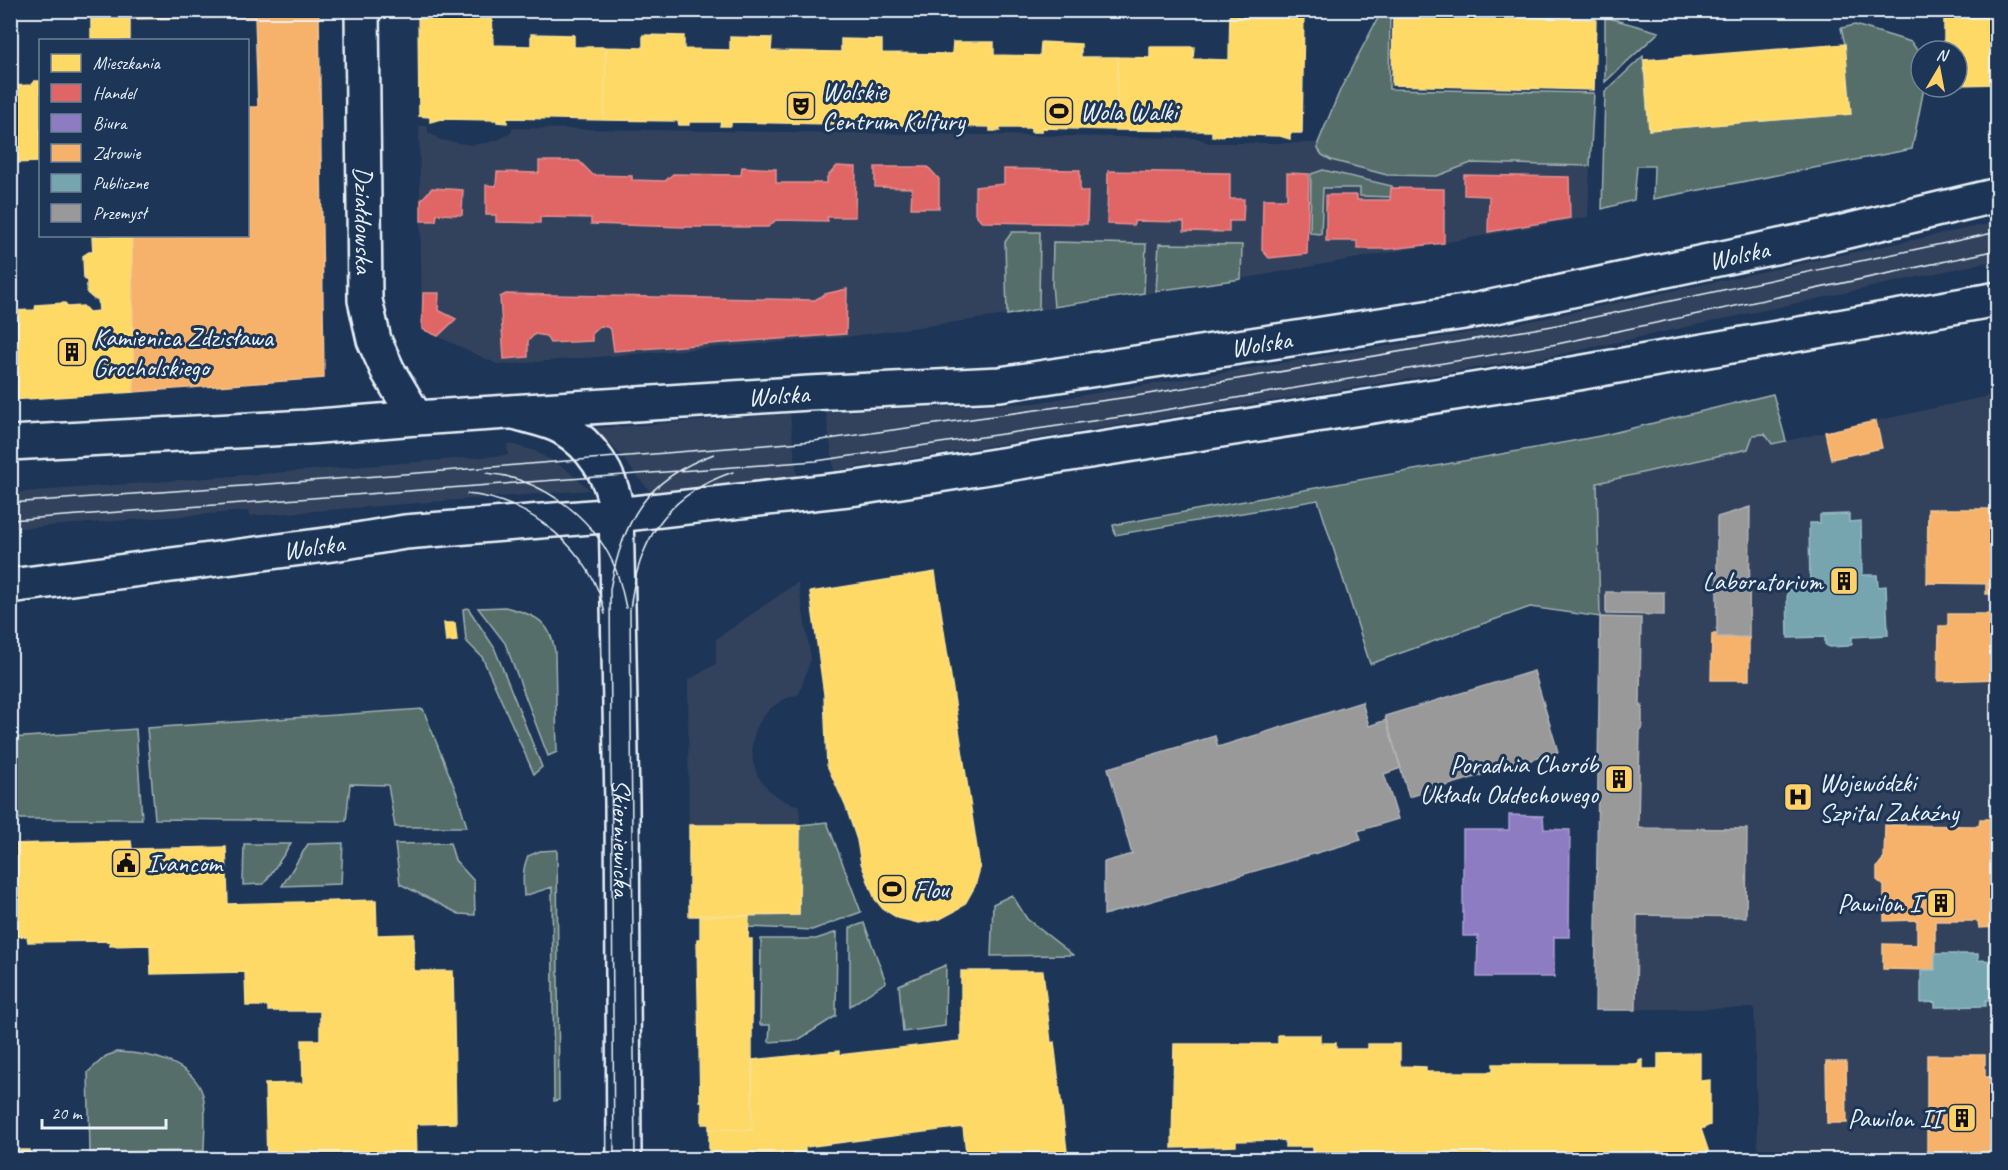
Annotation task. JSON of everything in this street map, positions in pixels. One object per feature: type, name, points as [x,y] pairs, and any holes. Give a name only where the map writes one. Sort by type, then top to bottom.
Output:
[{"type":"main road","name":"Działdowska","points":[[362,10],[365,300],[374,340],[388,371],[416,418]]},
{"type":"main road","name":"Wolska","points":[[10,443],[307,427],[809,393],[1000,384],[1477,310],[1822,237],[1998,195]]},
{"type":"main road","name":"Wolska","points":[[10,586],[333,544],[405,532],[616,515],[820,494],[1561,376],[1998,299]]},
{"type":"main road","name":"Wolska","points":[[513,412],[562,427],[584,444],[603,467],[613,492],[616,515]]},
{"type":"main road","name":"Skierniewicka","points":[[616,515],[622,803],[624,1160]]},
{"type":"shaded area","points":[[419,126],[428,126],[428,132],[441,140],[472,145],[500,139],[512,132],[512,128],[1197,138],[1209,143],[1318,143],[1318,149],[1437,176],[1471,163],[1590,166],[1588,217],[1241,279],[846,337],[499,365],[422,329]]},
{"type":"shaded area","points":[[1997,222],[1997,260],[1557,355],[834,471],[826,412],[1034,403],[1498,328]]},
{"type":"shaded area","name":"Wojewódzki Szpital Zakaźny","points":[[1997,394],[1997,1159],[1758,1159],[1754,1008],[1595,1010],[1600,617],[1597,483],[1748,449],[1753,435],[1765,434],[1773,444]]},
{"type":"shaded area","points":[[790,414],[797,476],[651,493],[611,444],[587,429]]},
{"type":"shaded area","points":[[507,443],[535,451],[566,469],[590,490],[249,516],[248,511],[11,529],[11,493],[508,455]]},
{"type":"shaded area","points":[[798,582],[811,659],[799,694],[772,707],[762,718],[755,731],[752,746],[753,763],[759,778],[770,791],[784,801],[800,806],[799,915],[749,916],[748,939],[752,939],[752,1130],[709,1129],[709,1124],[702,1124],[702,1101],[700,1101],[697,939],[700,938],[700,916],[689,916],[688,680],[716,664],[716,639]]},
{"type":"green space","points":[[1390,12],[1389,89],[1594,93],[1590,166],[1471,163],[1437,176],[1387,175],[1331,160],[1322,155],[1318,149],[1318,143],[1341,88],[1379,16]]},
{"type":"green space","points":[[1605,17],[1659,32],[1605,82]]},
{"type":"green space","points":[[1855,25],[1909,41],[1909,99],[1922,99],[1912,149],[1653,199],[1654,166],[1637,166],[1634,200],[1602,209],[1605,92],[1643,56],[1649,130],[1850,114],[1845,44],[1841,28]]},
{"type":"green space","points":[[1323,170],[1392,186],[1393,197],[1360,196],[1360,188],[1323,188],[1321,234],[1310,233],[1311,174]]},
{"type":"green space","points":[[1012,232],[1040,232],[1039,309],[1007,315],[1005,242]]},
{"type":"green space","points":[[1053,242],[1146,244],[1144,293],[1054,307]]},
{"type":"green space","points":[[1159,244],[1242,245],[1241,279],[1156,291]]},
{"type":"green space","points":[[1773,394],[1786,441],[1772,444],[1765,434],[1753,435],[1748,449],[1597,483],[1600,617],[1530,607],[1370,664],[1318,500],[1115,535],[1113,525],[1600,436]]},
{"type":"green space","points":[[505,607],[539,620],[545,625],[553,641],[557,752],[548,756],[505,643],[478,608]]},
{"type":"green space","points":[[468,608],[494,647],[542,767],[534,774],[482,657],[466,641],[463,609]]},
{"type":"green space","points":[[423,709],[457,794],[467,827],[395,827],[388,785],[350,784],[346,821],[155,819],[147,728]]},
{"type":"green space","points":[[136,729],[142,819],[11,819],[11,738]]},
{"type":"green space","points":[[827,822],[861,912],[812,930],[748,927],[749,916],[799,915],[800,825]]},
{"type":"green space","points":[[343,843],[341,884],[282,886],[308,844]]},
{"type":"green space","points":[[450,843],[455,860],[474,881],[475,915],[459,914],[400,884],[395,844]]},
{"type":"green space","points":[[244,844],[291,844],[264,884],[243,885]]},
{"type":"green space","points":[[557,850],[559,1100],[554,1101],[552,887],[524,896],[523,880],[528,856],[540,851]]},
{"type":"green space","points":[[1012,895],[1027,919],[1073,955],[991,956],[993,904]]},
{"type":"green space","points":[[864,923],[886,982],[850,1006],[850,928]]},
{"type":"green space","points":[[837,932],[836,1016],[798,1040],[769,1042],[770,1025],[760,1025],[761,939],[816,939]]},
{"type":"green space","points":[[946,965],[945,1026],[903,1032],[899,985]]},
{"type":"green space","points":[[117,1052],[142,1054],[168,1061],[190,1074],[198,1083],[204,1102],[204,1151],[90,1152],[88,1072],[106,1056]]},
{"type":"green space","points":[[10,1060],[13,1060],[13,1150],[11,1150]]},
{"type":"building: Mieszkania","points":[[91,10],[130,10],[130,39],[91,39]]},
{"type":"building: Mieszkania","points":[[418,10],[492,10],[493,45],[531,46],[531,34],[574,35],[574,47],[606,47],[604,120],[507,118],[507,123],[497,122],[497,120],[441,119],[430,122],[430,117],[419,116]]},
{"type":"building: Mieszkania","points":[[1230,10],[1304,10],[1302,133],[1290,133],[1290,139],[1280,136],[1224,134],[1212,137],[1212,131],[1116,130],[1118,57],[1150,58],[1150,47],[1194,47],[1193,59],[1229,60]]},
{"type":"building: Mieszkania","points":[[1944,10],[1998,10],[1998,84],[1969,85],[1969,39],[1944,39]]},
{"type":"building: Mieszkania","points":[[1393,14],[1596,19],[1594,90],[1392,85]]},
{"type":"building: Mieszkania","points":[[643,35],[684,36],[684,49],[730,50],[730,37],[772,38],[771,51],[841,52],[841,39],[882,40],[882,53],[952,54],[953,42],[994,42],[994,55],[1040,56],[1041,42],[1081,44],[1081,57],[1118,57],[1116,130],[1042,128],[1042,132],[1031,132],[1031,128],[1000,128],[1000,131],[990,131],[990,127],[731,122],[731,126],[720,126],[721,122],[689,122],[689,125],[679,125],[678,121],[604,120],[606,47],[643,48]]},
{"type":"building: Mieszkania","points":[[1845,44],[1851,114],[1649,130],[1644,60]]},
{"type":"building: Mieszkania","points":[[34,81],[39,81],[39,162],[10,163],[10,86],[32,85]]},
{"type":"building: Mieszkania","name":"Kamienica Zdzisława Grocholskiego","points":[[92,237],[132,237],[134,392],[10,400],[10,311],[35,310],[36,305],[65,303],[68,307],[83,306],[89,312],[99,311],[98,299],[94,299],[87,293],[87,281],[84,279],[83,256],[93,252]]},
{"type":"building: Mieszkania","points":[[935,572],[980,868],[975,886],[959,909],[940,919],[919,923],[898,918],[883,909],[875,899],[861,863],[857,840],[846,807],[827,765],[824,694],[810,592]]},
{"type":"building: Mieszkania","points":[[444,623],[455,623],[457,641],[446,642]]},
{"type":"building: Mieszkania","points":[[689,825],[800,825],[799,915],[689,916]]},
{"type":"building: Mieszkania","points":[[131,841],[132,849],[226,847],[228,904],[376,900],[377,935],[414,934],[414,971],[453,971],[456,1123],[416,1124],[417,1160],[267,1160],[265,1084],[303,1083],[302,1040],[320,1040],[320,1011],[268,1011],[268,1006],[246,1006],[245,972],[151,974],[150,945],[110,946],[110,941],[28,942],[27,936],[10,937],[10,844]]},
{"type":"building: Mieszkania","points":[[700,915],[749,916],[748,939],[752,939],[752,1130],[709,1129],[709,1124],[702,1124],[697,939],[700,939]]},
{"type":"building: Mieszkania","points":[[961,971],[1043,971],[1068,1160],[967,1160],[963,1127],[805,1147],[805,1160],[709,1160],[709,1129],[752,1130],[753,1060],[839,1051],[839,1055],[961,1041]]},
{"type":"building: Mieszkania","points":[[10,992],[14,992],[14,1028],[10,1028]]},
{"type":"building: Mieszkania","points":[[1278,1035],[1320,1035],[1320,1043],[1336,1043],[1336,1049],[1368,1049],[1368,1044],[1400,1044],[1400,1066],[1426,1067],[1426,1072],[1493,1072],[1493,1064],[1639,1064],[1639,1060],[1643,1060],[1643,1069],[1658,1069],[1658,1054],[1700,1053],[1700,1081],[1710,1080],[1710,1125],[1701,1129],[1711,1159],[1720,1156],[1722,1160],[1313,1160],[1313,1147],[1285,1147],[1285,1140],[1236,1141],[1236,1146],[1172,1148],[1174,1044],[1278,1044]]},
{"type":"building: Mieszkania","points":[[10,1150],[30,1150],[30,1160],[10,1160]]},
{"type":"building: Handel","points":[[539,161],[579,161],[593,175],[632,176],[632,180],[665,181],[673,174],[741,175],[742,167],[776,169],[776,183],[827,183],[827,177],[837,166],[856,167],[855,217],[827,217],[828,221],[776,220],[768,227],[684,227],[591,224],[591,218],[540,217],[540,223],[496,222],[496,215],[486,215],[486,185],[496,186],[497,172],[539,173]]},
{"type":"building: Handel","points":[[875,167],[928,167],[939,179],[939,208],[911,208],[912,188],[875,187]]},
{"type":"building: Handel","points":[[1004,169],[1080,170],[1080,191],[1088,191],[1087,224],[982,222],[975,213],[975,187],[1004,184]]},
{"type":"building: Handel","points":[[1108,171],[1230,173],[1230,199],[1244,199],[1243,221],[1229,221],[1229,232],[1184,231],[1184,222],[1134,221],[1134,225],[1107,224]]},
{"type":"building: Handel","points":[[1287,173],[1309,174],[1307,254],[1269,258],[1262,250],[1263,199],[1287,199]]},
{"type":"building: Handel","points":[[1464,175],[1569,177],[1570,218],[1488,232],[1489,196],[1464,195]]},
{"type":"building: Handel","points":[[432,188],[463,190],[462,215],[437,214],[436,221],[421,221],[421,200]]},
{"type":"building: Handel","points":[[1391,188],[1444,189],[1444,243],[1389,249],[1357,249],[1357,241],[1326,241],[1326,195],[1357,195],[1357,200],[1390,200]]},
{"type":"building: Handel","points":[[847,289],[846,334],[614,351],[611,330],[600,326],[592,333],[592,341],[550,343],[546,336],[535,334],[528,341],[528,357],[504,359],[500,297],[506,294],[815,300],[825,294]]},
{"type":"building: Handel","points":[[423,293],[439,293],[438,310],[456,319],[438,336],[422,329]]},
{"type":"building: Biura","points":[[1509,815],[1543,816],[1544,829],[1570,830],[1569,937],[1554,937],[1554,977],[1477,977],[1478,936],[1463,936],[1463,830],[1509,830]]},
{"type":"building: Zdrowie","points":[[130,10],[319,10],[324,378],[134,392],[132,237],[249,237],[249,107],[258,107],[255,17],[130,19]]},
{"type":"building: Zdrowie","points":[[1876,421],[1882,448],[1831,459],[1825,432]]},
{"type":"building: Zdrowie","points":[[1928,509],[1998,509],[1998,584],[1927,583]]},
{"type":"building: Zdrowie","points":[[1986,584],[1998,584],[1998,594],[1986,594]]},
{"type":"building: Zdrowie","points":[[1948,614],[1998,614],[1998,679],[1938,681],[1939,626],[1948,626]]},
{"type":"building: Zdrowie","points":[[1712,634],[1717,634],[1717,637],[1749,637],[1749,680],[1711,680]]},
{"type":"building: Zdrowie","name":"Pawilon I","points":[[1980,819],[1998,819],[1998,927],[1979,928],[1978,921],[1935,921],[1935,970],[1883,969],[1883,944],[1917,945],[1917,920],[1884,921],[1884,886],[1877,880],[1877,867],[1884,858],[1885,825],[1979,826]]},
{"type":"building: Zdrowie","name":"Pawilon II","points":[[1927,1055],[1985,1055],[1985,1077],[1998,1077],[1998,1160],[1927,1160]]},
{"type":"building: Zdrowie","points":[[1826,1062],[1846,1062],[1847,1123],[1827,1123]]},
{"type":"building: Publiczne","name":"Laboratorium","points":[[1849,514],[1849,522],[1861,521],[1862,575],[1877,575],[1878,587],[1886,586],[1888,635],[1852,637],[1852,644],[1848,646],[1829,647],[1825,644],[1825,637],[1788,638],[1787,590],[1810,589],[1809,523],[1820,523],[1820,515]]},
{"type":"building: Publiczne","points":[[1935,954],[1978,954],[1978,960],[1998,961],[1998,1000],[1986,1000],[1986,1006],[1935,1007],[1935,1002],[1921,1003],[1921,970],[1935,970]]},
{"type":"building: Przemysł","points":[[1750,507],[1749,637],[1717,637],[1717,517]]},
{"type":"building: Przemysł","points":[[1606,592],[1664,592],[1664,615],[1606,614]]},
{"type":"building: Przemysł","name":"Poradnia Chorób Układu Oddechowego","points":[[1600,617],[1641,618],[1642,729],[1640,729],[1638,828],[1747,829],[1746,917],[1637,915],[1636,1010],[1595,1010]]},
{"type":"building: Przemysł","points":[[1534,671],[1558,752],[1409,797],[1385,716]]},
{"type":"building: Przemysł","points":[[1362,702],[1369,726],[1386,720],[1401,768],[1384,774],[1398,819],[1358,831],[1361,840],[1104,915],[1104,862],[1132,854],[1108,768],[1215,736],[1218,747]]},
{"type":"tram line","points":[[10,503],[814,441],[1136,396],[1552,326],[1998,232]]},
{"type":"tram line","points":[[10,520],[816,461],[1141,414],[1557,344],[1998,250]]},
{"type":"tram line","points":[[614,1160],[610,589],[622,542],[641,505],[670,476],[714,454]]},
{"type":"tram line","points":[[635,1160],[630,611],[639,563],[659,524],[672,508],[689,494],[733,472]]},
{"type":"tram line","points":[[486,473],[525,482],[544,491],[577,514],[603,545],[613,563],[626,608]]},
{"type":"tram line","points":[[467,494],[490,498],[513,506],[535,518],[555,533],[573,550],[588,570],[605,614]]},
{"type":"place","name":"Wolskie Centrum Kultury","points":[[801,106]]},
{"type":"place","name":"Wola Walki","points":[[1059,111]]},
{"type":"place","name":"Kamienica Zdzisława Grocholskiego","points":[[72,352]]},
{"type":"place","name":"Laboratorium","points":[[1844,581]]},
{"type":"place","name":"Poradnia Chorób Układu Oddechowego","points":[[1619,779]]},
{"type":"place","name":"Wojewódzki Szpital Zakaźny","points":[[1798,797]]},
{"type":"place","name":"Ivancom","points":[[126,863]]},
{"type":"place","name":"Flou","points":[[892,889]]},
{"type":"place","name":"Pawilon I","points":[[1941,903]]},
{"type":"place","name":"Pawilon II","points":[[1962,1118]]}]
